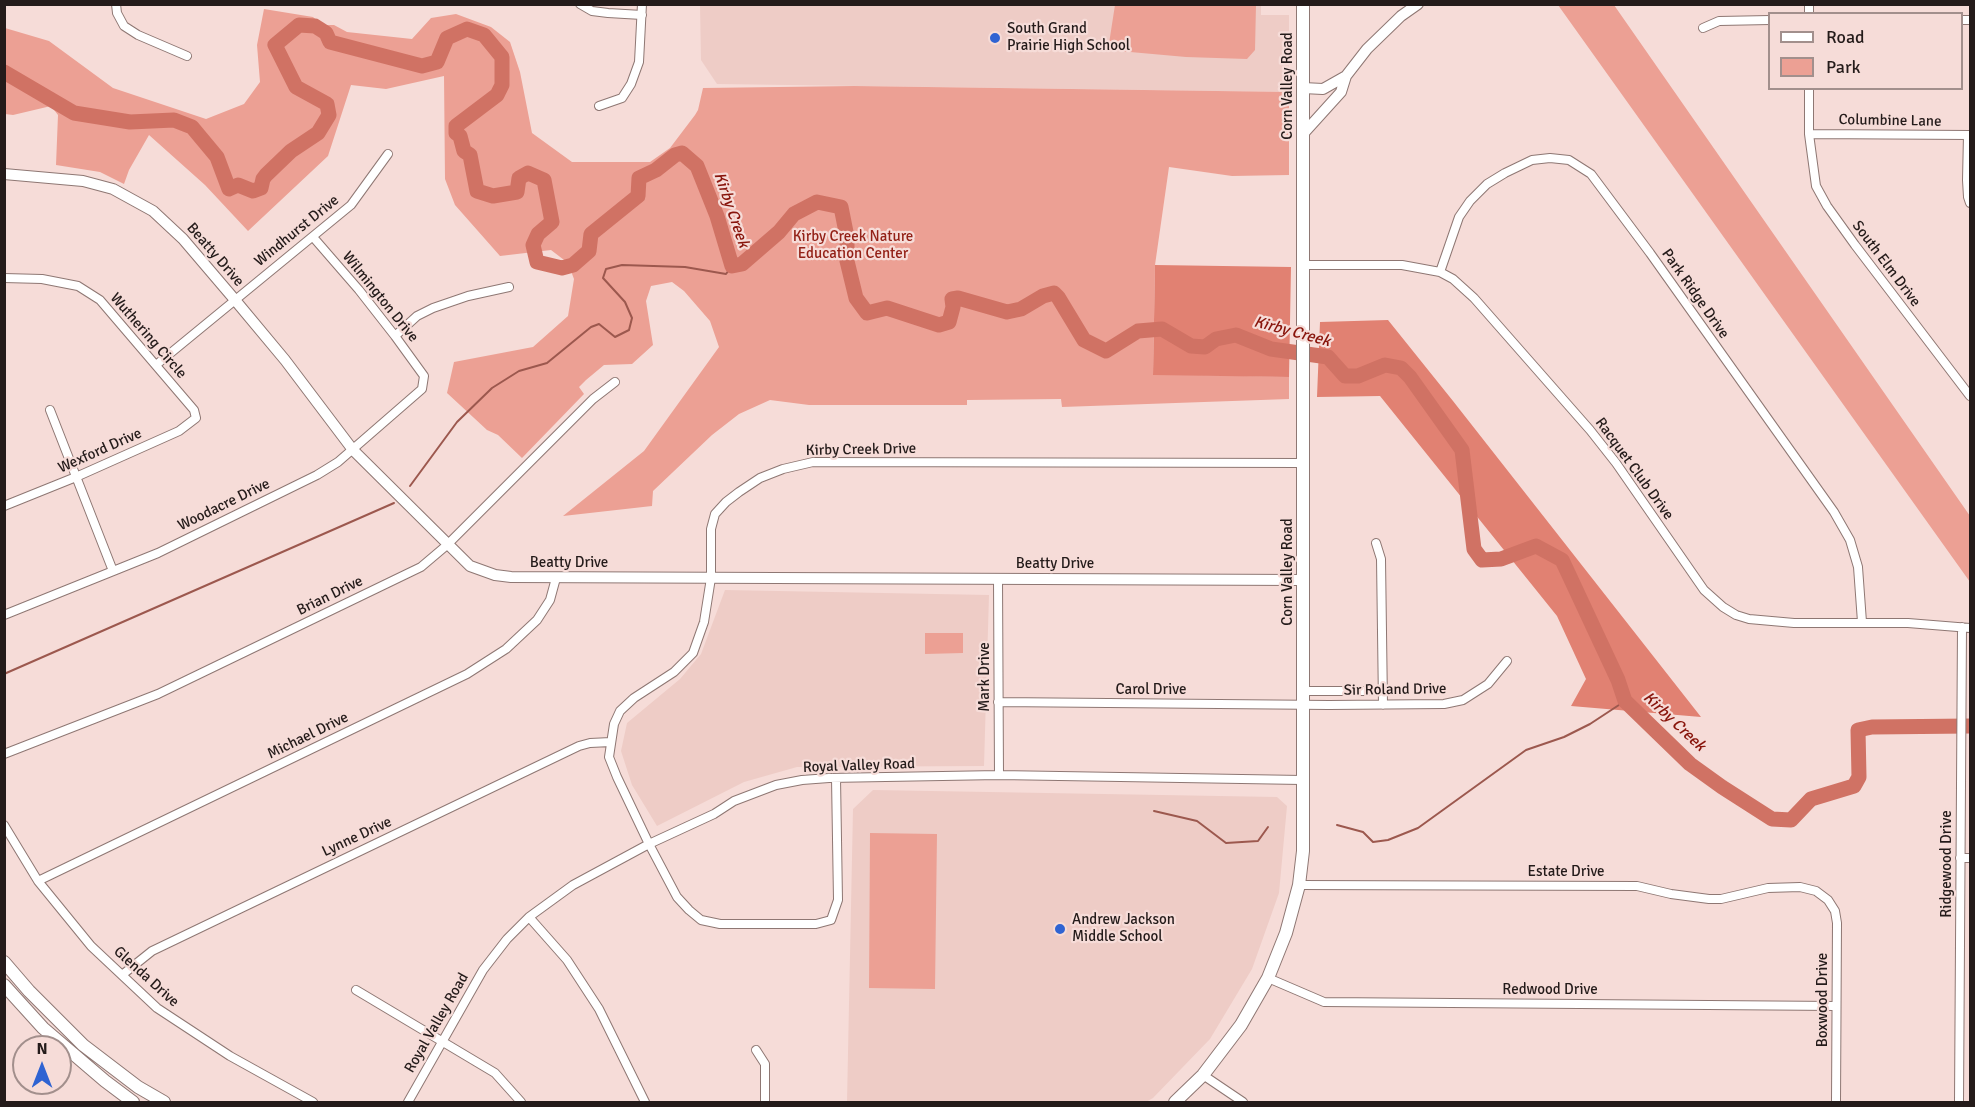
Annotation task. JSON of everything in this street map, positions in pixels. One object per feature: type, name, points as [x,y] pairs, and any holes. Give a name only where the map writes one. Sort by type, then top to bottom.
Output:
[{"type":"main road","name":"Corn Valley Road","points":[[1175,1102],[1203,1075],[1241,1025],[1268,978],[1286,933],[1299,885],[1303,850],[1303,4]]},
{"type":"main road","points":[[4,962],[82,1045],[138,1087],[164,1102]]},
{"type":"main road","points":[[4,985],[43,1028],[134,1102]]},
{"type":"main road","points":[[73,1054],[82,1045]]},
{"type":"street","points":[[116,4],[117,13],[124,26],[138,35],[187,56]]},
{"type":"street","points":[[580,4],[608,14],[642,15]]},
{"type":"street","points":[[599,106],[622,98],[631,84],[639,62],[642,4]]},
{"type":"street","points":[[1303,134],[1341,92],[1346,76],[1367,49],[1401,16],[1418,4]]},
{"type":"street","points":[[1703,28],[1719,21],[1768,20]]},
{"type":"street","points":[[1303,88],[1323,88],[1346,76]]},
{"type":"street","name":"South Elm Drive","points":[[1809,90],[1809,134],[1816,186],[1855,246],[1971,396]]},
{"type":"street","name":"Columbine Lane","points":[[1809,134],[1969,135]]},
{"type":"street","points":[[1969,135],[1968,188],[1971,203]]},
{"type":"street","name":"Windhurst Drive","points":[[156,365],[351,205],[388,154]]},
{"type":"street","name":"Park Ridge Drive","points":[[1440,272],[1459,217],[1470,201],[1487,184],[1532,160],[1550,158],[1569,160],[1591,174],[1834,512],[1850,540],[1858,567],[1862,622]]},
{"type":"street","name":"Beatty Drive","points":[[4,174],[83,181],[122,193],[153,211],[183,239],[235,300],[285,360],[353,450],[470,566],[495,575],[511,578],[1303,580]]},
{"type":"street","name":"Wilmington Drive","points":[[313,237],[359,290],[424,376]]},
{"type":"street","name":"Racquet Club Drive","points":[[1303,265],[1402,265],[1440,272],[1453,279],[1474,298],[1590,430],[1616,463],[1704,590],[1736,615],[1749,619],[1794,623],[1908,623],[1966,628]]},
{"type":"street","name":"Wuthering Circle","points":[[4,279],[42,279],[78,286],[108,307],[194,410]]},
{"type":"street","points":[[395,336],[417,316],[433,308],[468,296],[509,287]]},
{"type":"street","name":"Woodacre Drive","points":[[4,615],[158,553],[324,471],[353,450],[422,389],[424,376]]},
{"type":"street","name":"Brian Drive","points":[[4,754],[158,694],[421,567],[447,545],[593,399],[615,382]]},
{"type":"street","points":[[50,410],[113,571]]},
{"type":"street","name":"Wexford Drive","points":[[4,506],[179,431],[196,418],[194,410]]},
{"type":"street","name":"Kirby Creek Drive","points":[[836,778],[837,900],[831,920],[816,924],[720,924],[701,920],[677,897],[649,844],[609,757],[614,724],[620,711],[634,698],[674,672],[693,652],[704,622],[711,578],[711,529],[715,514],[726,502],[760,478],[804,463],[896,461],[1303,463]]},
{"type":"street","points":[[1376,543],[1381,559],[1383,705]]},
{"type":"street","name":"Michael Drive","points":[[38,881],[467,674],[506,649],[537,620],[550,600],[556,578]]},
{"type":"street","name":"Mark Drive","points":[[998,579],[999,775]]},
{"type":"street","name":"Ridgewood Drive","points":[[1959,1102],[1961,742],[1966,628]]},
{"type":"street","name":"Sir Roland Drive","points":[[1303,704],[1444,704],[1463,700],[1488,684],[1508,661]]},
{"type":"street","name":"Sir Roland Drive","points":[[1303,691],[1383,691]]},
{"type":"street","name":"Carol Drive","points":[[998,702],[1303,704]]},
{"type":"street","name":"Lynne Drive","points":[[122,975],[152,951],[579,746],[611,742]]},
{"type":"street","name":"Royal Valley Road","points":[[408,1102],[483,970],[507,939],[529,917],[573,885],[649,844],[714,814],[734,801],[776,785],[802,780],[836,778],[999,775],[1302,780]]},
{"type":"street","name":"Glenda Drive","points":[[4,825],[38,881],[91,946],[157,1008],[195,1034],[313,1102]]},
{"type":"street","points":[[1960,858],[1971,858]]},
{"type":"street","name":"Estate Drive","points":[[1299,885],[1637,886],[1708,899],[1768,888],[1800,887],[1816,891],[1828,900]]},
{"type":"street","name":"Boxwood Drive","points":[[1828,900],[1835,911],[1837,923],[1836,1102]]},
{"type":"street","points":[[529,917],[567,960],[599,1009],[645,1102]]},
{"type":"street","name":"Redwood Drive","points":[[1268,978],[1324,1002],[1836,1006]]},
{"type":"street","points":[[356,990],[495,1073],[521,1102]]},
{"type":"street","points":[[756,1050],[765,1064],[765,1102]]},
{"type":"street","points":[[1203,1075],[1243,1102]]},
{"type":"shaded area","name":"South Grand Prairie High School","points":[[700,5],[1261,5],[1261,15],[1289,15],[1289,92],[717,84],[701,60]]},
{"type":"shaded area","points":[[1155,265],[1291,267],[1289,377],[1153,375]]},
{"type":"shaded area","points":[[1388,320],[1701,717],[1571,706],[1586,679],[1557,616],[1380,396],[1317,397],[1320,322]]},
{"type":"shaded area","points":[[725,590],[989,595],[984,766],[797,767],[744,782],[657,826],[632,785],[621,751],[627,723],[680,679],[701,654]]},
{"type":"shaded area","name":"Andrew Jackson Middle School","points":[[873,790],[1277,797],[1287,806],[1279,893],[1252,969],[1210,1039],[1153,1098],[1146,1102],[847,1102],[853,809]]},
{"type":"green space","points":[[1115,5],[1256,5],[1255,50],[1247,59],[1186,57],[1108,50]]},
{"type":"green space","points":[[1558,5],[1614,5],[1970,516],[1970,582]]},
{"type":"green space","name":"Kirby Creek Nature Education Center","points":[[264,9],[313,17],[322,25],[334,25],[347,32],[412,39],[431,18],[456,14],[491,27],[510,42],[520,72],[532,133],[572,162],[650,162],[670,148],[695,115],[703,88],[854,86],[1289,92],[1289,175],[1232,176],[1169,167],[1155,265],[1153,374],[1289,377],[1289,399],[1062,407],[1061,399],[967,400],[967,405],[809,405],[770,400],[739,414],[712,435],[653,491],[652,506],[563,516],[644,451],[719,347],[710,321],[684,291],[672,282],[651,286],[646,301],[653,345],[632,364],[604,365],[586,380],[579,387],[584,394],[522,458],[447,393],[454,362],[533,347],[568,316],[574,279],[568,263],[551,250],[500,256],[455,205],[445,179],[444,76],[386,89],[351,85],[328,156],[248,231],[205,185],[149,135],[129,170],[124,184],[100,172],[56,165],[58,115],[51,106],[13,115],[5,114],[5,28],[49,41],[113,88],[206,119],[244,104],[260,82],[257,45]]},
{"type":"green space","points":[[925,633],[963,633],[963,653],[925,654]]},
{"type":"green space","points":[[870,833],[937,834],[935,989],[869,988]]},
{"type":"waterway","name":"Kirby Creek","points":[[4,72],[74,113],[130,122],[174,120],[192,127],[217,157],[229,189],[238,185],[253,191],[261,188],[266,175],[291,151],[318,133],[329,115],[327,104],[296,87],[275,45],[299,25],[315,26],[326,33],[330,42],[422,66],[437,62],[447,38],[467,29],[484,35],[502,57],[502,85],[497,95],[456,126],[456,133],[460,136],[464,151],[470,155],[477,191],[493,196],[517,192],[519,178],[528,173],[544,180],[552,222],[538,234],[533,245],[537,262],[562,268],[573,265],[589,251],[591,234],[638,196],[639,178],[682,153],[697,166],[717,216],[732,266],[742,264],[779,232],[794,214],[817,202],[841,207],[847,237],[847,261],[856,298],[867,313],[887,308],[939,325],[949,322],[953,307],[952,299],[958,298],[1007,312],[1021,309],[1043,296],[1054,293],[1084,340],[1106,351],[1138,331],[1162,329],[1191,346],[1205,347],[1216,339],[1236,335],[1271,349],[1328,357],[1345,376],[1358,376],[1385,365],[1401,368],[1410,377],[1462,450],[1474,549],[1482,560],[1501,559],[1536,546],[1562,560],[1618,680],[1625,701],[1690,764],[1772,819],[1791,820],[1811,799],[1854,786],[1859,777],[1858,730],[1872,727],[1970,726]]},
{"type":"waterway","points":[[410,486],[457,422],[492,388],[519,371],[547,363],[591,327],[599,324],[615,337],[629,330],[632,318],[625,302],[603,278],[606,269],[622,265],[685,267],[726,274],[732,266]]},
{"type":"waterway","points":[[4,674],[394,503]]},
{"type":"waterway","points":[[1337,825],[1363,832],[1373,842],[1388,840],[1418,828],[1526,750],[1564,737],[1590,724],[1625,701]]},
{"type":"waterway","points":[[1154,811],[1197,821],[1226,843],[1258,841],[1268,827]]},
{"type":"place","name":"South Grand Prairie High School","points":[[995,38]]},
{"type":"place","name":"Andrew Jackson Middle School","points":[[1060,929]]}]
